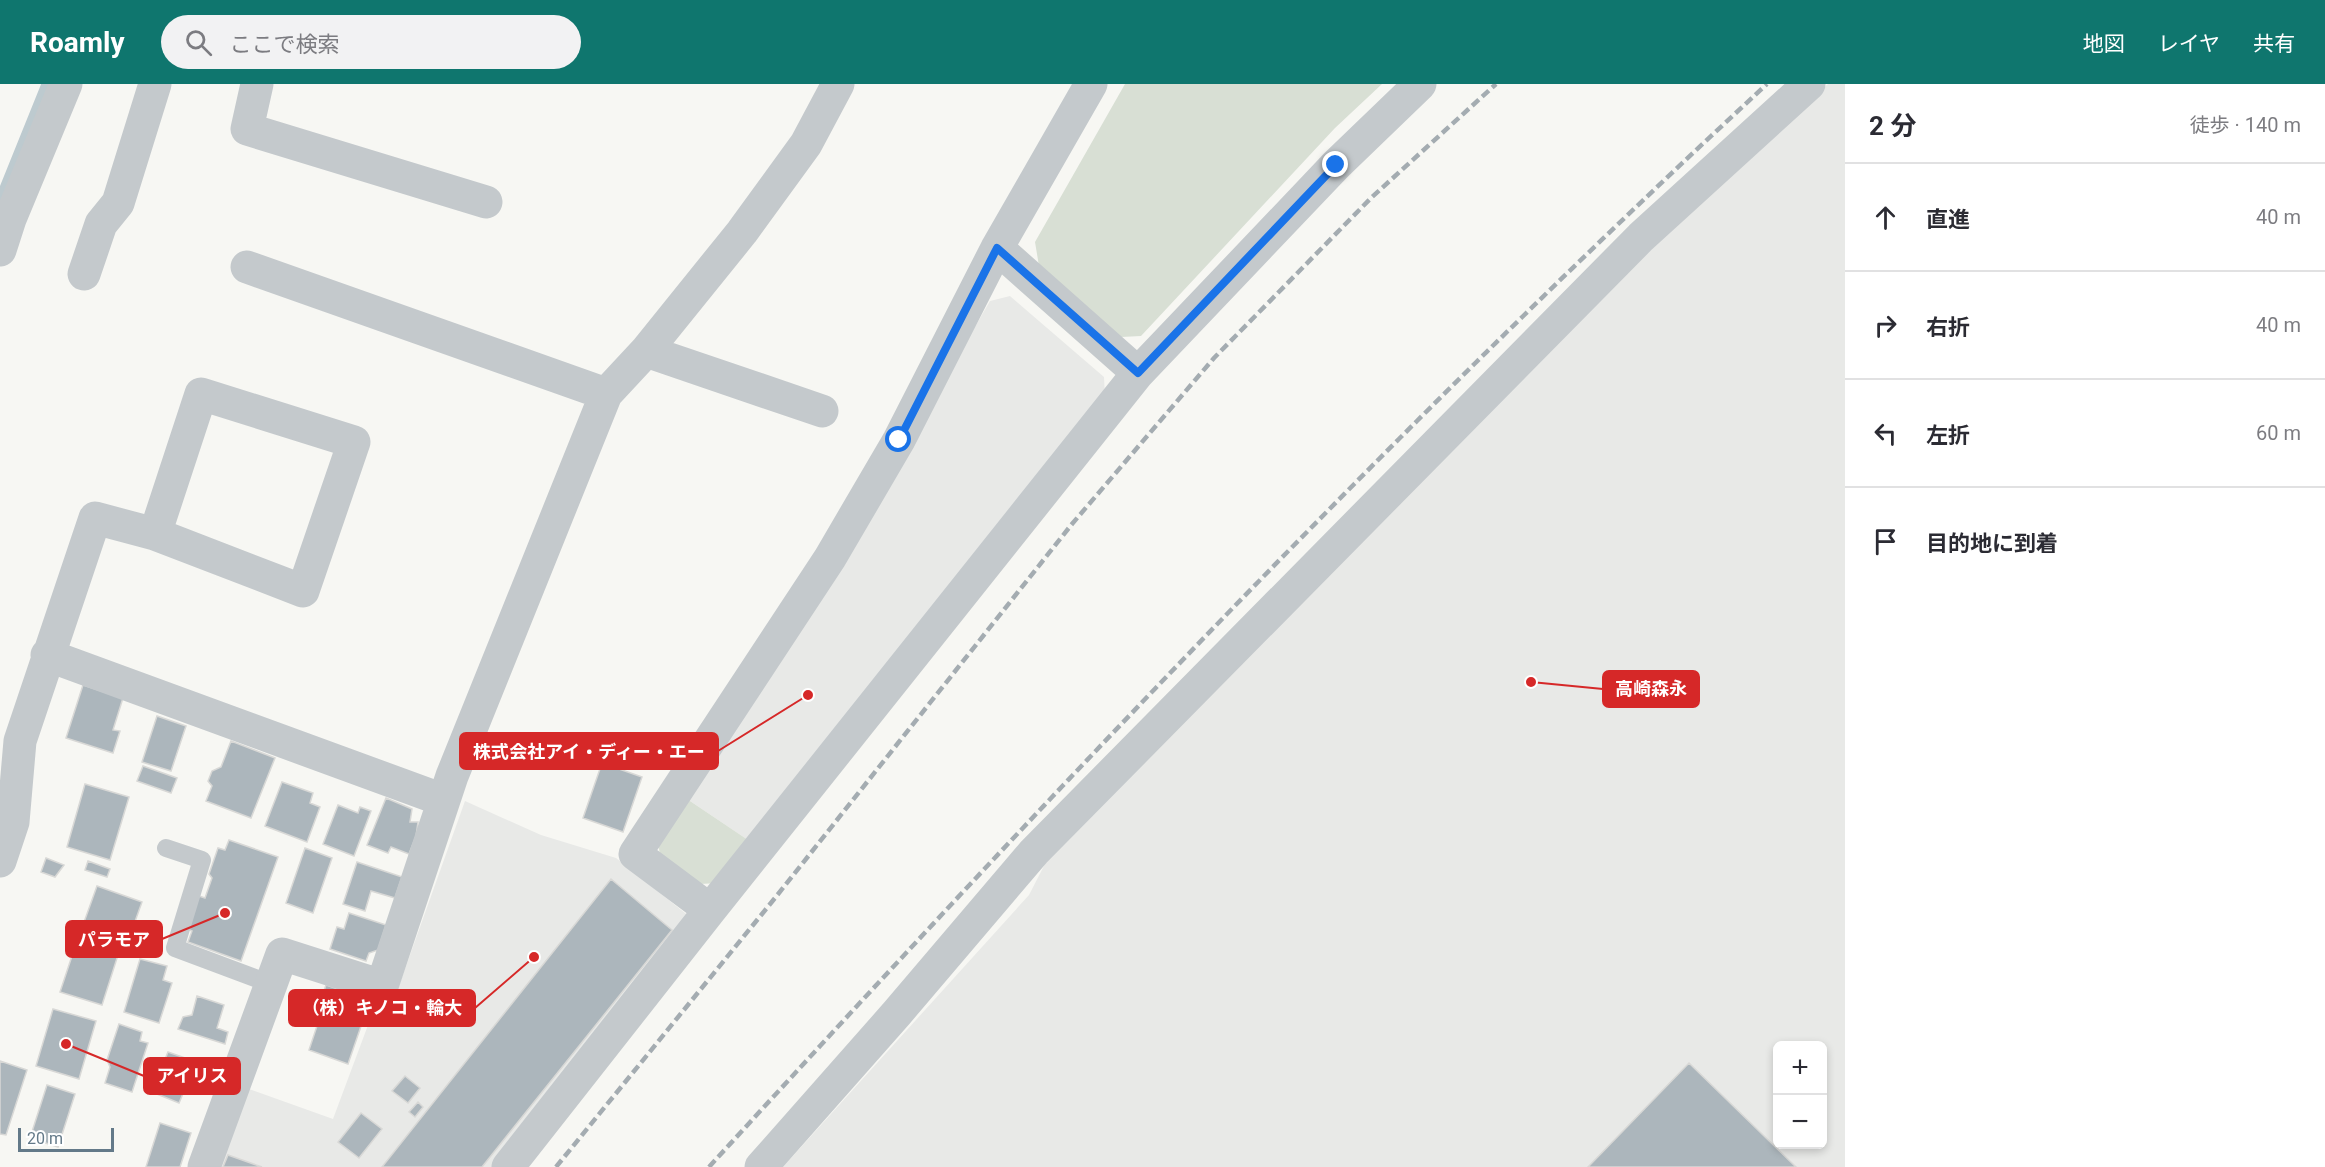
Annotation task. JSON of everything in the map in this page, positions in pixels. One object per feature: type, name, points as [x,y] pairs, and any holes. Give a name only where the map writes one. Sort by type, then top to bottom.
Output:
[{"type":"street","points":[[0,250],[5,217],[66,84]]},
{"type":"street","points":[[84,274],[101,224],[117,203],[155,84]]},
{"type":"street","points":[[257,84],[247,129],[486,202]]},
{"type":"street","points":[[204,1167],[282,954],[382,986],[443,800],[606,394],[646,351],[742,232],[806,144],[838,84]]},
{"type":"street","points":[[710,910],[635,854],[836,548],[899,440],[997,248],[1091,84]]},
{"type":"street","points":[[508,1167],[1138,373],[1336,165],[1420,84]]},
{"type":"street","points":[[761,1167],[897,1013],[1034,852],[1641,237],[1809,84]]},
{"type":"street","points":[[997,248],[1138,373]]},
{"type":"street","points":[[247,267],[606,394]]},
{"type":"street","points":[[646,351],[822,411]]},
{"type":"street","points":[[0,861],[13,822],[20,741],[47,654],[95,518],[155,534],[303,591],[354,442],[201,394],[155,534]]},
{"type":"street","points":[[47,654],[443,800]]},
{"type":"lane","points":[[166,848],[202,860],[175,948],[271,984]]},
{"type":"shaded area","points":[[1125,84],[1382,84],[1335,128],[1141,336],[1121,337],[1039,266],[1035,242]]},
{"type":"shaded area","points":[[1828,84],[1845,84],[1845,1167],[783,1167],[1029,895],[1047,860],[1387,504],[1742,158]]},
{"type":"shaded area","points":[[1010,296],[1104,377],[1105,397],[751,842],[687,799],[855,533],[990,301]]},
{"type":"shaded area","points":[[687,799],[751,842],[719,883],[700,884],[660,855],[657,837]]},
{"type":"shaded area","points":[[465,801],[541,835],[616,858],[690,917],[493,1167],[218,1167],[249,1089],[333,1119],[377,1001],[395,997]]},
{"type":"building","points":[[83,685],[123,698],[113,730],[120,731],[113,753],[66,738]]},
{"type":"building","points":[[157,716],[186,726],[171,771],[142,762]]},
{"type":"building","points":[[231,741],[275,758],[251,818],[206,801],[212,786],[208,781],[212,771],[221,767]]},
{"type":"building","points":[[602,763],[642,777],[623,832],[583,818]]},
{"type":"building","points":[[143,766],[177,778],[171,793],[137,781]]},
{"type":"building","points":[[282,782],[313,793],[310,803],[320,807],[307,842],[265,826]]},
{"type":"building","points":[[85,784],[129,797],[110,860],[67,847]]},
{"type":"building","points":[[386,798],[412,809],[410,822],[418,822],[416,836],[409,854],[391,847],[388,853],[367,845]]},
{"type":"building","points":[[338,805],[358,813],[360,807],[371,811],[354,856],[323,844]]},
{"type":"building","points":[[229,840],[278,857],[241,961],[188,942],[192,931],[187,929],[199,896],[205,898],[212,878],[209,874],[218,848],[225,850]]},
{"type":"building","points":[[305,848],[332,858],[313,913],[286,903]]},
{"type":"building","points":[[46,858],[64,865],[55,877],[41,872]]},
{"type":"building","points":[[88,861],[110,869],[107,877],[85,870]]},
{"type":"building","points":[[357,862],[402,877],[395,898],[371,891],[365,911],[343,904]]},
{"type":"building","points":[[611,879],[672,930],[482,1167],[382,1167]]},
{"type":"building","points":[[97,886],[142,902],[128,941],[83,925]]},
{"type":"building","points":[[349,913],[386,925],[378,950],[369,953],[366,961],[330,949],[337,927],[344,929]]},
{"type":"building","points":[[77,941],[118,955],[102,1005],[60,992]]},
{"type":"building","points":[[140,959],[167,966],[163,980],[172,983],[159,1023],[124,1012]]},
{"type":"building","points":[[326,985],[370,1000],[348,1064],[309,1050],[320,1017],[316,1013]]},
{"type":"building","points":[[197,996],[224,1005],[217,1028],[228,1032],[225,1044],[178,1029],[183,1017],[192,1015]]},
{"type":"building","points":[[53,1009],[96,1021],[79,1079],[36,1066]]},
{"type":"building","points":[[119,1024],[142,1032],[140,1041],[148,1043],[132,1092],[105,1083],[110,1067],[107,1060]]},
{"type":"building","points":[[168,1052],[202,1064],[196,1080],[188,1082],[179,1103],[157,1094],[165,1073],[161,1069]]},
{"type":"building","points":[[0,1061],[27,1070],[6,1135],[0,1134]]},
{"type":"building","points":[[1689,1063],[1773,1145],[1773,1149],[1777,1149],[1796,1167],[1588,1167]]},
{"type":"building","points":[[405,1076],[420,1088],[408,1103],[392,1091]]},
{"type":"building","points":[[47,1085],[75,1094],[58,1147],[30,1138]]},
{"type":"building","points":[[418,1102],[423,1107],[415,1117],[409,1112]]},
{"type":"building","points":[[361,1113],[382,1129],[359,1158],[338,1142]]},
{"type":"building","points":[[160,1123],[191,1133],[180,1167],[146,1167]]},
{"type":"building","points":[[228,1155],[262,1167],[223,1167]]},
{"type":"waterway","points":[[0,198],[46,84]]},
{"type":"railway","points":[[556,1167],[775,898],[1072,524],[1214,358],[1371,198],[1496,84]]},
{"type":"railway","points":[[709,1167],[966,889],[1227,614],[1493,345],[1767,84]]},
{"type":"place","name":"高崎森永","points":[[1531,682]]},
{"type":"place","name":"株式会社アイ・ディー・エー","points":[[808,695]]},
{"type":"place","name":"パラモア","points":[[225,913]]},
{"type":"place","name":"（株）キノコ・輪大","points":[[534,957]]},
{"type":"place","name":"アイリス","points":[[66,1044]]},
{"type":"route","points":[[899,440],[997,248],[1138,373],[1336,165]]}]
